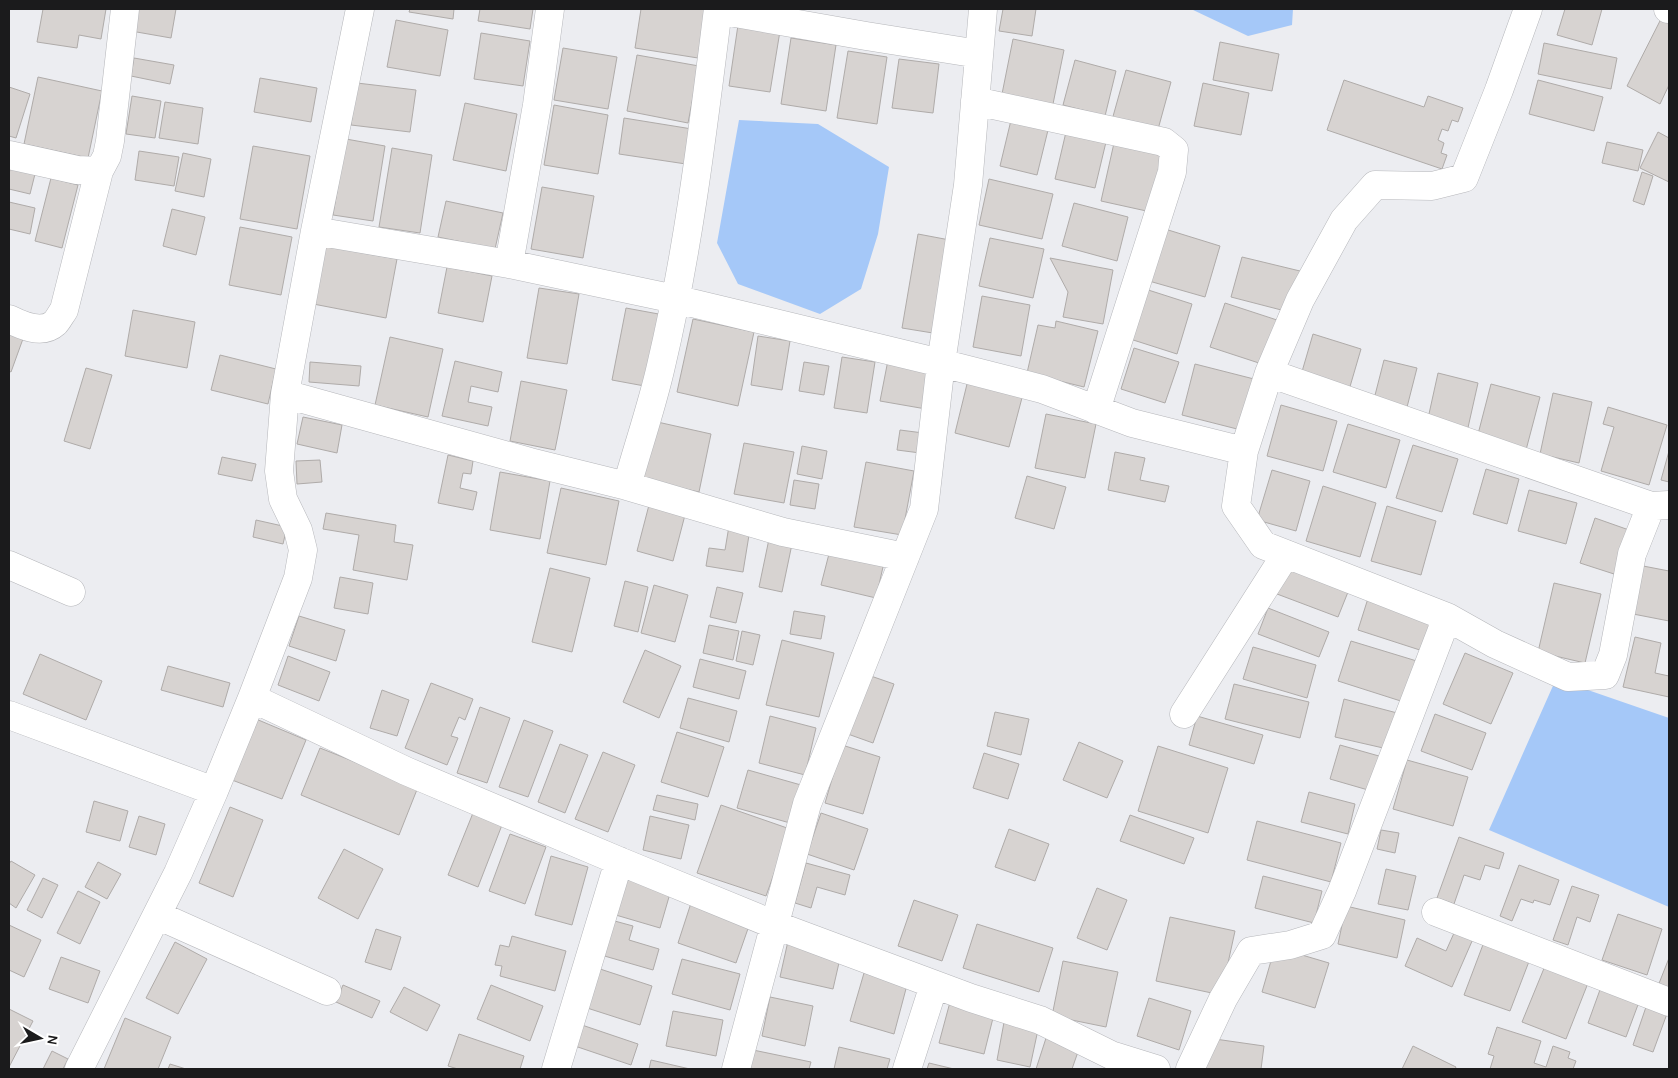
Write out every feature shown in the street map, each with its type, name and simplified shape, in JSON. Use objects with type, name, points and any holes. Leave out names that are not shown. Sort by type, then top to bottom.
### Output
[{"type":"street","points":[[9,319],[25,327],[40,328],[54,324],[64,310],[99,171],[107,156],[125,9]]},
{"type":"street","points":[[79,1069],[178,873],[252,698],[298,578],[303,550],[298,530],[283,498],[279,471],[285,394],[315,231],[360,9]]},
{"type":"street","points":[[509,264],[537,105],[550,9]]},
{"type":"street","points":[[627,486],[661,367],[676,299],[698,165],[718,9],[979,54]]},
{"type":"street","points":[[736,1069],[807,804],[924,509],[940,363],[968,185],[983,9]]},
{"type":"street","points":[[1269,373],[1660,506],[1632,554],[1613,655],[1604,675],[1568,677],[1495,644],[1447,617],[1263,545],[1236,506],[1244,452],[1269,373],[1300,300],[1344,220],[1375,185],[1432,186],[1464,178],[1499,90],[1528,9]]},
{"type":"street","points":[[975,101],[1164,142],[1174,150],[1172,172],[1096,410]]},
{"type":"street","points":[[9,155],[77,170],[99,171]]},
{"type":"street","points":[[315,231],[509,264],[676,299],[1042,389],[1132,424],[1244,452]]},
{"type":"street","points":[[285,394],[512,457],[627,486],[782,532],[905,557]]},
{"type":"street","points":[[1184,714],[1286,554]]},
{"type":"street","points":[[9,565],[71,592]]},
{"type":"street","points":[[1190,1069],[1223,999],[1252,951],[1290,945],[1322,936],[1342,891],[1447,617]]},
{"type":"street","points":[[252,698],[406,771],[619,861],[775,925],[934,985],[1040,1020],[1111,1055],[1156,1069]]},
{"type":"street","points":[[9,715],[214,791]]},
{"type":"street","points":[[556,1069],[619,861]]},
{"type":"street","points":[[1436,912],[1669,1002]]},
{"type":"street","points":[[157,915],[327,991]]},
{"type":"street","points":[[907,1069],[934,985]]},
{"type":"water","points":[[1191,9],[1293,9],[1292,25],[1248,36]]},
{"type":"water","points":[[739,120],[818,124],[889,167],[878,234],[861,289],[820,314],[738,284],[717,243]]},
{"type":"water","points":[[1556,679],[1669,718],[1669,907],[1489,830]]},
{"type":"building","points":[[43,9],[106,9],[101,39],[79,35],[77,48],[37,42]]},
{"type":"building","points":[[134,9],[176,9],[171,38],[131,31]]},
{"type":"building","points":[[410,9],[454,9],[453,19],[409,12]]},
{"type":"building","points":[[480,9],[533,9],[530,29],[478,21]]},
{"type":"building","points":[[641,9],[705,9],[698,58],[635,48]]},
{"type":"building","points":[[1003,9],[1036,9],[1032,36],[999,31]]},
{"type":"building","points":[[1565,9],[1602,9],[1592,45],[1557,35]]},
{"type":"building","points":[[1665,11],[1669,14],[1669,85],[1660,104],[1627,86]]},
{"type":"building","points":[[396,20],[448,30],[440,76],[387,67]]},
{"type":"building","points":[[738,25],[780,31],[770,92],[729,86]]},
{"type":"building","points":[[481,33],[530,41],[523,86],[474,79]]},
{"type":"building","points":[[791,38],[836,45],[826,111],[781,104]]},
{"type":"building","points":[[1013,39],[1064,50],[1053,104],[1002,94]]},
{"type":"building","points":[[1220,42],[1279,54],[1272,91],[1213,80]]},
{"type":"building","points":[[1544,43],[1617,58],[1611,89],[1538,74]]},
{"type":"building","points":[[563,48],[617,57],[608,109],[554,100]]},
{"type":"building","points":[[848,51],[887,57],[877,124],[837,118]]},
{"type":"building","points":[[637,55],[699,66],[688,123],[627,111]]},
{"type":"building","points":[[134,58],[174,65],[170,84],[131,76]]},
{"type":"building","points":[[899,59],[939,64],[933,113],[892,108]]},
{"type":"building","points":[[1075,60],[1116,71],[1105,116],[1063,105]]},
{"type":"building","points":[[1126,70],[1171,82],[1157,133],[1112,120]]},
{"type":"building","points":[[38,77],[102,91],[88,158],[24,144]]},
{"type":"building","points":[[260,78],[317,88],[311,122],[254,112]]},
{"type":"building","points":[[1344,80],[1424,107],[1428,96],[1463,108],[1458,122],[1452,120],[1448,131],[1442,129],[1438,140],[1444,143],[1441,153],[1447,155],[1442,169],[1327,130]]},
{"type":"building","points":[[1538,80],[1603,97],[1594,131],[1529,114]]},
{"type":"building","points":[[357,83],[416,90],[410,132],[351,125]]},
{"type":"building","points":[[1203,83],[1249,93],[1241,135],[1194,126]]},
{"type":"building","points":[[9,87],[30,94],[16,138],[9,136]]},
{"type":"building","points":[[132,96],[161,101],[155,138],[126,134]]},
{"type":"building","points":[[165,102],[203,108],[198,144],[159,138]]},
{"type":"building","points":[[465,103],[517,114],[506,171],[453,160]]},
{"type":"building","points":[[554,105],[608,115],[598,174],[544,165]]},
{"type":"building","points":[[1012,116],[1049,126],[1037,175],[1000,166]]},
{"type":"building","points":[[624,118],[692,129],[686,164],[619,154]]},
{"type":"building","points":[[1066,132],[1106,142],[1095,188],[1055,179]]},
{"type":"building","points":[[1658,132],[1669,138],[1669,182],[1640,168]]},
{"type":"building","points":[[346,139],[385,146],[373,221],[333,215]]},
{"type":"building","points":[[1607,142],[1643,150],[1638,171],[1602,163]]},
{"type":"building","points":[[1114,143],[1163,153],[1151,212],[1101,201]]},
{"type":"building","points":[[253,146],[310,156],[297,229],[240,219]]},
{"type":"building","points":[[392,148],[432,155],[420,233],[379,227]]},
{"type":"building","points":[[139,151],[179,157],[174,186],[135,180]]},
{"type":"building","points":[[183,153],[211,159],[204,197],[175,191]]},
{"type":"building","points":[[11,165],[36,170],[30,194],[9,189]]},
{"type":"building","points":[[1642,172],[1653,176],[1644,205],[1633,201]]},
{"type":"building","points":[[51,178],[78,185],[62,248],[35,241]]},
{"type":"building","points":[[989,179],[1053,194],[1042,239],[979,225]]},
{"type":"building","points":[[542,187],[594,196],[583,258],[531,249]]},
{"type":"building","points":[[446,201],[503,213],[495,249],[438,237]]},
{"type":"building","points":[[9,202],[35,208],[30,234],[9,229]]},
{"type":"building","points":[[1074,203],[1128,217],[1117,261],[1062,246]]},
{"type":"building","points":[[172,209],[205,217],[196,255],[163,246]]},
{"type":"building","points":[[240,227],[292,237],[281,295],[229,285]]},
{"type":"building","points":[[1165,229],[1220,246],[1205,297],[1149,281]]},
{"type":"building","points":[[918,234],[955,241],[939,334],[902,328]]},
{"type":"building","points":[[990,238],[1044,249],[1033,298],[979,286]]},
{"type":"building","points":[[319,245],[397,259],[386,318],[308,303]]},
{"type":"building","points":[[1242,257],[1300,271],[1289,312],[1231,297]]},
{"type":"building","points":[[1050,258],[1113,270],[1103,324],[1063,317],[1068,292]]},
{"type":"building","points":[[447,267],[492,276],[483,322],[438,313]]},
{"type":"building","points":[[539,288],[579,294],[567,364],[527,358]]},
{"type":"building","points":[[1142,288],[1192,304],[1177,354],[1127,338]]},
{"type":"building","points":[[982,296],[1030,305],[1021,356],[973,347]]},
{"type":"building","points":[[1225,303],[1280,321],[1265,365],[1210,347]]},
{"type":"building","points":[[626,308],[664,315],[650,387],[612,380]]},
{"type":"building","points":[[133,310],[195,322],[187,368],[125,356]]},
{"type":"building","points":[[693,319],[754,332],[738,406],[677,392]]},
{"type":"building","points":[[1056,321],[1098,331],[1084,387],[1027,373],[1038,325],[1055,328]]},
{"type":"building","points":[[9,330],[24,336],[11,372],[9,371]]},
{"type":"building","points":[[1313,334],[1361,349],[1349,390],[1301,375]]},
{"type":"building","points":[[758,336],[790,341],[782,390],[751,385]]},
{"type":"building","points":[[390,337],[443,349],[428,417],[375,405]]},
{"type":"building","points":[[1134,348],[1179,362],[1165,403],[1121,389]]},
{"type":"building","points":[[220,355],[276,369],[268,404],[211,390]]},
{"type":"building","points":[[889,355],[934,363],[926,409],[880,401]]},
{"type":"building","points":[[842,357],[875,362],[867,413],[834,408]]},
{"type":"building","points":[[1384,360],[1417,368],[1405,415],[1372,407]]},
{"type":"building","points":[[455,361],[502,372],[498,392],[471,386],[468,402],[492,407],[488,426],[442,416]]},
{"type":"building","points":[[310,362],[361,366],[359,386],[309,382]]},
{"type":"building","points":[[804,362],[829,366],[824,395],[799,391]]},
{"type":"building","points":[[1195,364],[1254,379],[1241,430],[1182,415]]},
{"type":"building","points":[[86,368],[112,375],[90,449],[64,441]]},
{"type":"building","points":[[1438,373],[1478,383],[1467,432],[1427,423]]},
{"type":"building","points":[[968,380],[1023,394],[1009,447],[955,433]]},
{"type":"building","points":[[521,381],[567,390],[555,450],[510,441]]},
{"type":"building","points":[[1491,384],[1540,397],[1526,450],[1477,438]]},
{"type":"building","points":[[1553,393],[1592,402],[1579,463],[1540,454]]},
{"type":"building","points":[[1281,405],[1337,421],[1323,471],[1267,456]]},
{"type":"building","points":[[1608,407],[1667,425],[1649,485],[1601,471],[1614,427],[1603,424]]},
{"type":"building","points":[[1046,414],[1096,424],[1085,478],[1035,468]]},
{"type":"building","points":[[303,417],[342,425],[337,453],[297,444]]},
{"type":"building","points":[[653,421],[711,434],[699,492],[640,479]]},
{"type":"building","points":[[1348,424],[1400,440],[1386,488],[1333,472]]},
{"type":"building","points":[[900,430],[931,434],[928,454],[897,450]]},
{"type":"building","points":[[744,443],[794,452],[784,503],[734,494]]},
{"type":"building","points":[[1413,445],[1458,459],[1442,512],[1396,498]]},
{"type":"building","points":[[802,446],[827,451],[822,479],[797,474]]},
{"type":"building","points":[[1669,451],[1669,482],[1661,480]]},
{"type":"building","points":[[1115,452],[1145,458],[1140,480],[1169,486],[1165,502],[1108,490]]},
{"type":"building","points":[[448,455],[473,461],[471,474],[463,473],[460,488],[477,492],[473,510],[438,503]]},
{"type":"building","points":[[222,457],[256,464],[252,481],[218,474]]},
{"type":"building","points":[[320,460],[322,482],[297,484],[296,461]]},
{"type":"building","points":[[866,462],[914,471],[902,535],[854,527]]},
{"type":"building","points":[[1486,469],[1519,479],[1507,524],[1473,514]]},
{"type":"building","points":[[1272,470],[1310,481],[1296,531],[1257,520]]},
{"type":"building","points":[[500,472],[550,481],[540,539],[490,530]]},
{"type":"building","points":[[1027,476],[1066,487],[1054,529],[1015,518]]},
{"type":"building","points":[[794,480],[819,484],[815,509],[790,505]]},
{"type":"building","points":[[1323,486],[1376,503],[1360,557],[1306,541]]},
{"type":"building","points":[[561,488],[619,501],[606,565],[547,553]]},
{"type":"building","points":[[1529,490],[1577,503],[1566,544],[1518,531]]},
{"type":"building","points":[[649,505],[685,515],[673,561],[637,551]]},
{"type":"building","points":[[1387,506],[1436,521],[1421,575],[1371,561]]},
{"type":"building","points":[[326,513],[396,525],[394,542],[413,545],[407,580],[353,570],[359,535],[323,529]]},
{"type":"building","points":[[1595,518],[1629,530],[1614,574],[1580,563]]},
{"type":"building","points":[[256,520],[287,527],[283,544],[253,537]]},
{"type":"building","points":[[729,526],[750,529],[743,572],[706,566],[709,548],[725,550]]},
{"type":"building","points":[[769,539],[792,544],[782,592],[759,587]]},
{"type":"building","points":[[831,546],[885,558],[876,598],[821,585]]},
{"type":"building","points":[[1288,564],[1350,587],[1338,617],[1277,594]]},
{"type":"building","points":[[1638,565],[1669,571],[1669,621],[1628,613]]},
{"type":"building","points":[[550,568],[590,578],[572,652],[532,642]]},
{"type":"building","points":[[340,577],[373,583],[368,614],[334,608]]},
{"type":"building","points":[[625,581],[648,587],[638,632],[614,626]]},
{"type":"building","points":[[1554,583],[1601,594],[1585,663],[1538,652]]},
{"type":"building","points":[[654,585],[688,595],[675,642],[641,633]]},
{"type":"building","points":[[717,587],[743,593],[736,623],[710,617]]},
{"type":"building","points":[[1370,592],[1438,614],[1426,652],[1358,630]]},
{"type":"building","points":[[1268,608],[1329,632],[1319,657],[1258,634]]},
{"type":"building","points":[[794,611],[825,616],[821,639],[790,634]]},
{"type":"building","points":[[299,616],[345,630],[336,661],[289,646]]},
{"type":"building","points":[[709,625],[739,631],[733,660],[703,653]]},
{"type":"building","points":[[742,631],[760,635],[753,665],[736,661]]},
{"type":"building","points":[[1635,637],[1661,643],[1655,673],[1669,676],[1669,697],[1623,687]]},
{"type":"building","points":[[782,640],[834,653],[819,717],[766,705]]},
{"type":"building","points":[[1351,641],[1420,662],[1407,703],[1338,681]]},
{"type":"building","points":[[1253,647],[1316,665],[1307,698],[1243,679]]},
{"type":"building","points":[[645,650],[681,666],[659,718],[623,702]]},
{"type":"building","points":[[1465,653],[1513,673],[1491,724],[1443,704]]},
{"type":"building","points":[[40,654],[102,681],[86,720],[23,694]]},
{"type":"building","points":[[288,656],[330,672],[319,701],[278,685]]},
{"type":"building","points":[[700,659],[746,671],[739,699],[693,687]]},
{"type":"building","points":[[168,666],[230,683],[223,707],[161,690]]},
{"type":"building","points":[[865,674],[894,684],[873,743],[845,733]]},
{"type":"building","points":[[431,683],[473,699],[465,720],[459,717],[451,736],[458,738],[447,765],[405,748]]},
{"type":"building","points":[[1234,684],[1309,702],[1300,738],[1225,719]]},
{"type":"building","points":[[382,690],[409,700],[397,736],[370,728]]},
{"type":"building","points":[[688,698],[737,711],[729,742],[680,728]]},
{"type":"building","points":[[1344,699],[1401,714],[1392,750],[1335,737]]},
{"type":"building","points":[[480,707],[510,718],[487,783],[457,773]]},
{"type":"building","points":[[995,712],[1029,719],[1021,755],[987,746]]},
{"type":"building","points":[[1435,714],[1486,733],[1472,770],[1421,751]]},
{"type":"building","points":[[770,716],[816,728],[805,775],[759,763]]},
{"type":"building","points":[[1197,716],[1263,735],[1254,764],[1189,745]]},
{"type":"building","points":[[256,719],[306,740],[282,799],[232,780]]},
{"type":"building","points":[[524,720],[553,731],[528,797],[499,787]]},
{"type":"building","points":[[677,732],[724,747],[708,797],[661,782]]},
{"type":"building","points":[[1079,742],[1123,761],[1107,798],[1063,780]]},
{"type":"building","points":[[560,744],[588,755],[565,813],[538,802]]},
{"type":"building","points":[[842,745],[880,757],[863,814],[825,803]]},
{"type":"building","points":[[1340,745],[1386,758],[1375,792],[1330,779]]},
{"type":"building","points":[[1158,746],[1228,768],[1208,833],[1138,811]]},
{"type":"building","points":[[320,748],[418,787],[399,835],[301,795]]},
{"type":"building","points":[[603,752],[635,765],[608,832],[575,819]]},
{"type":"building","points":[[984,753],[1019,764],[1008,799],[973,788]]},
{"type":"building","points":[[1407,760],[1468,777],[1453,826],[1393,809]]},
{"type":"building","points":[[748,770],[801,785],[790,823],[737,808]]},
{"type":"building","points":[[1309,792],[1355,804],[1348,834],[1301,822]]},
{"type":"building","points":[[657,795],[698,804],[695,820],[653,810]]},
{"type":"building","points":[[94,801],[128,811],[120,841],[86,832]]},
{"type":"building","points":[[721,805],[790,829],[766,896],[697,873]]},
{"type":"building","points":[[230,807],[263,820],[233,897],[199,883]]},
{"type":"building","points":[[473,813],[502,825],[478,887],[448,875]]},
{"type":"building","points":[[821,813],[868,829],[854,870],[807,854]]},
{"type":"building","points":[[1130,815],[1194,838],[1184,864],[1120,841]]},
{"type":"building","points":[[139,816],[165,824],[156,855],[129,847]]},
{"type":"building","points":[[650,816],[689,825],[681,859],[643,850]]},
{"type":"building","points":[[1257,821],[1341,843],[1331,882],[1247,860]]},
{"type":"building","points":[[1009,829],[1049,844],[1035,881],[995,867]]},
{"type":"building","points":[[1381,830],[1399,833],[1395,853],[1377,849]]},
{"type":"building","points":[[510,834],[546,847],[525,904],[489,891]]},
{"type":"building","points":[[1459,837],[1504,853],[1499,869],[1485,865],[1480,880],[1464,875],[1454,904],[1437,898]]},
{"type":"building","points":[[344,849],[383,869],[358,919],[318,898]]},
{"type":"building","points":[[551,856],[588,867],[572,925],[535,915]]},
{"type":"building","points":[[11,861],[35,875],[16,908],[9,903],[9,864]]},
{"type":"building","points":[[98,862],[121,874],[107,899],[85,887]]},
{"type":"building","points":[[806,863],[850,875],[845,895],[817,887],[811,908],[795,903]]},
{"type":"building","points":[[1519,865],[1559,880],[1550,905],[1534,900],[1533,903],[1521,899],[1512,921],[1500,916]]},
{"type":"building","points":[[1386,869],[1416,876],[1408,910],[1378,904]]},
{"type":"building","points":[[621,875],[671,890],[660,928],[609,913]]},
{"type":"building","points":[[1263,876],[1322,891],[1314,923],[1255,908]]},
{"type":"building","points":[[43,878],[58,885],[42,918],[27,910]]},
{"type":"building","points":[[1572,886],[1599,895],[1590,922],[1577,917],[1568,945],[1553,940]]},
{"type":"building","points":[[1097,888],[1127,900],[1107,950],[1077,938]]},
{"type":"building","points":[[78,891],[100,902],[80,944],[57,933]]},
{"type":"building","points":[[692,900],[751,920],[736,963],[678,943]]},
{"type":"building","points":[[914,900],[958,915],[942,961],[898,946]]},
{"type":"building","points":[[1346,906],[1405,920],[1397,958],[1338,944]]},
{"type":"building","points":[[1618,914],[1662,929],[1647,975],[1602,960]]},
{"type":"building","points":[[1170,917],[1235,931],[1221,995],[1156,981]]},
{"type":"building","points":[[611,920],[633,926],[629,940],[659,949],[653,970],[601,955]]},
{"type":"building","points":[[977,924],[1053,948],[1039,992],[963,968]]},
{"type":"building","points":[[1458,924],[1476,932],[1452,987],[1405,966],[1417,938],[1446,951]]},
{"type":"building","points":[[9,925],[41,940],[24,977],[9,970]]},
{"type":"building","points":[[376,929],[401,937],[391,970],[365,962]]},
{"type":"building","points":[[1487,934],[1533,951],[1510,1011],[1464,995]]},
{"type":"building","points":[[512,936],[566,951],[555,991],[500,976],[502,966],[495,965],[500,945],[509,947]]},
{"type":"building","points":[[788,941],[841,954],[833,989],[780,977]]},
{"type":"building","points":[[175,942],[207,959],[178,1014],[146,998]]},
{"type":"building","points":[[1275,947],[1329,963],[1315,1008],[1262,992]]},
{"type":"building","points":[[61,957],[100,971],[88,1003],[49,989]]},
{"type":"building","points":[[1669,958],[1669,990],[1658,986]]},
{"type":"building","points":[[682,959],[740,974],[730,1010],[672,994]]},
{"type":"building","points":[[1063,961],[1118,972],[1106,1027],[1052,1016]]},
{"type":"building","points":[[1547,961],[1590,978],[1566,1039],[1522,1022]]},
{"type":"building","points":[[597,968],[652,986],[640,1025],[584,1007]]},
{"type":"building","points":[[864,973],[907,985],[894,1034],[850,1021]]},
{"type":"building","points":[[343,985],[380,1001],[372,1018],[336,1002]]},
{"type":"building","points":[[491,985],[543,1006],[530,1041],[477,1019]]},
{"type":"building","points":[[404,987],[440,1005],[427,1031],[390,1012]]},
{"type":"building","points":[[1601,987],[1639,1002],[1626,1037],[1588,1023]]},
{"type":"building","points":[[770,997],[813,1006],[805,1046],[762,1036]]},
{"type":"building","points":[[1149,998],[1191,1011],[1179,1050],[1137,1036]]},
{"type":"building","points":[[950,1002],[994,1014],[984,1054],[939,1043]]},
{"type":"building","points":[[1647,1004],[1668,1011],[1653,1052],[1633,1045]]},
{"type":"building","points":[[9,1009],[33,1021],[9,1067]]},
{"type":"building","points":[[673,1011],[723,1020],[716,1056],[666,1046]]},
{"type":"building","points":[[1005,1017],[1039,1025],[1030,1067],[997,1060]]},
{"type":"building","points":[[125,1018],[171,1037],[158,1069],[104,1069]]},
{"type":"building","points":[[573,1022],[638,1044],[631,1065],[566,1043]]},
{"type":"building","points":[[1497,1027],[1541,1041],[1534,1063],[1546,1067],[1553,1046],[1570,1052],[1568,1058],[1576,1061],[1573,1069],[1490,1069],[1494,1056],[1488,1054]]},
{"type":"building","points":[[459,1034],[524,1056],[520,1069],[458,1069],[448,1066]]},
{"type":"building","points":[[1047,1035],[1080,1046],[1072,1069],[1036,1069]]},
{"type":"building","points":[[1208,1038],[1264,1046],[1261,1069],[1204,1069]]},
{"type":"building","points":[[1413,1046],[1456,1067],[1455,1069],[1402,1069]]},
{"type":"building","points":[[839,1047],[890,1059],[887,1069],[834,1069]]},
{"type":"building","points":[[753,1050],[811,1062],[809,1069],[749,1069]]},
{"type":"building","points":[[52,1051],[68,1059],[63,1069],[43,1069]]},
{"type":"building","points":[[651,1060],[690,1069],[649,1069]]},
{"type":"building","points":[[929,1063],[954,1069],[927,1069]]},
{"type":"building","points":[[170,1064],[186,1069],[168,1069]]}]
